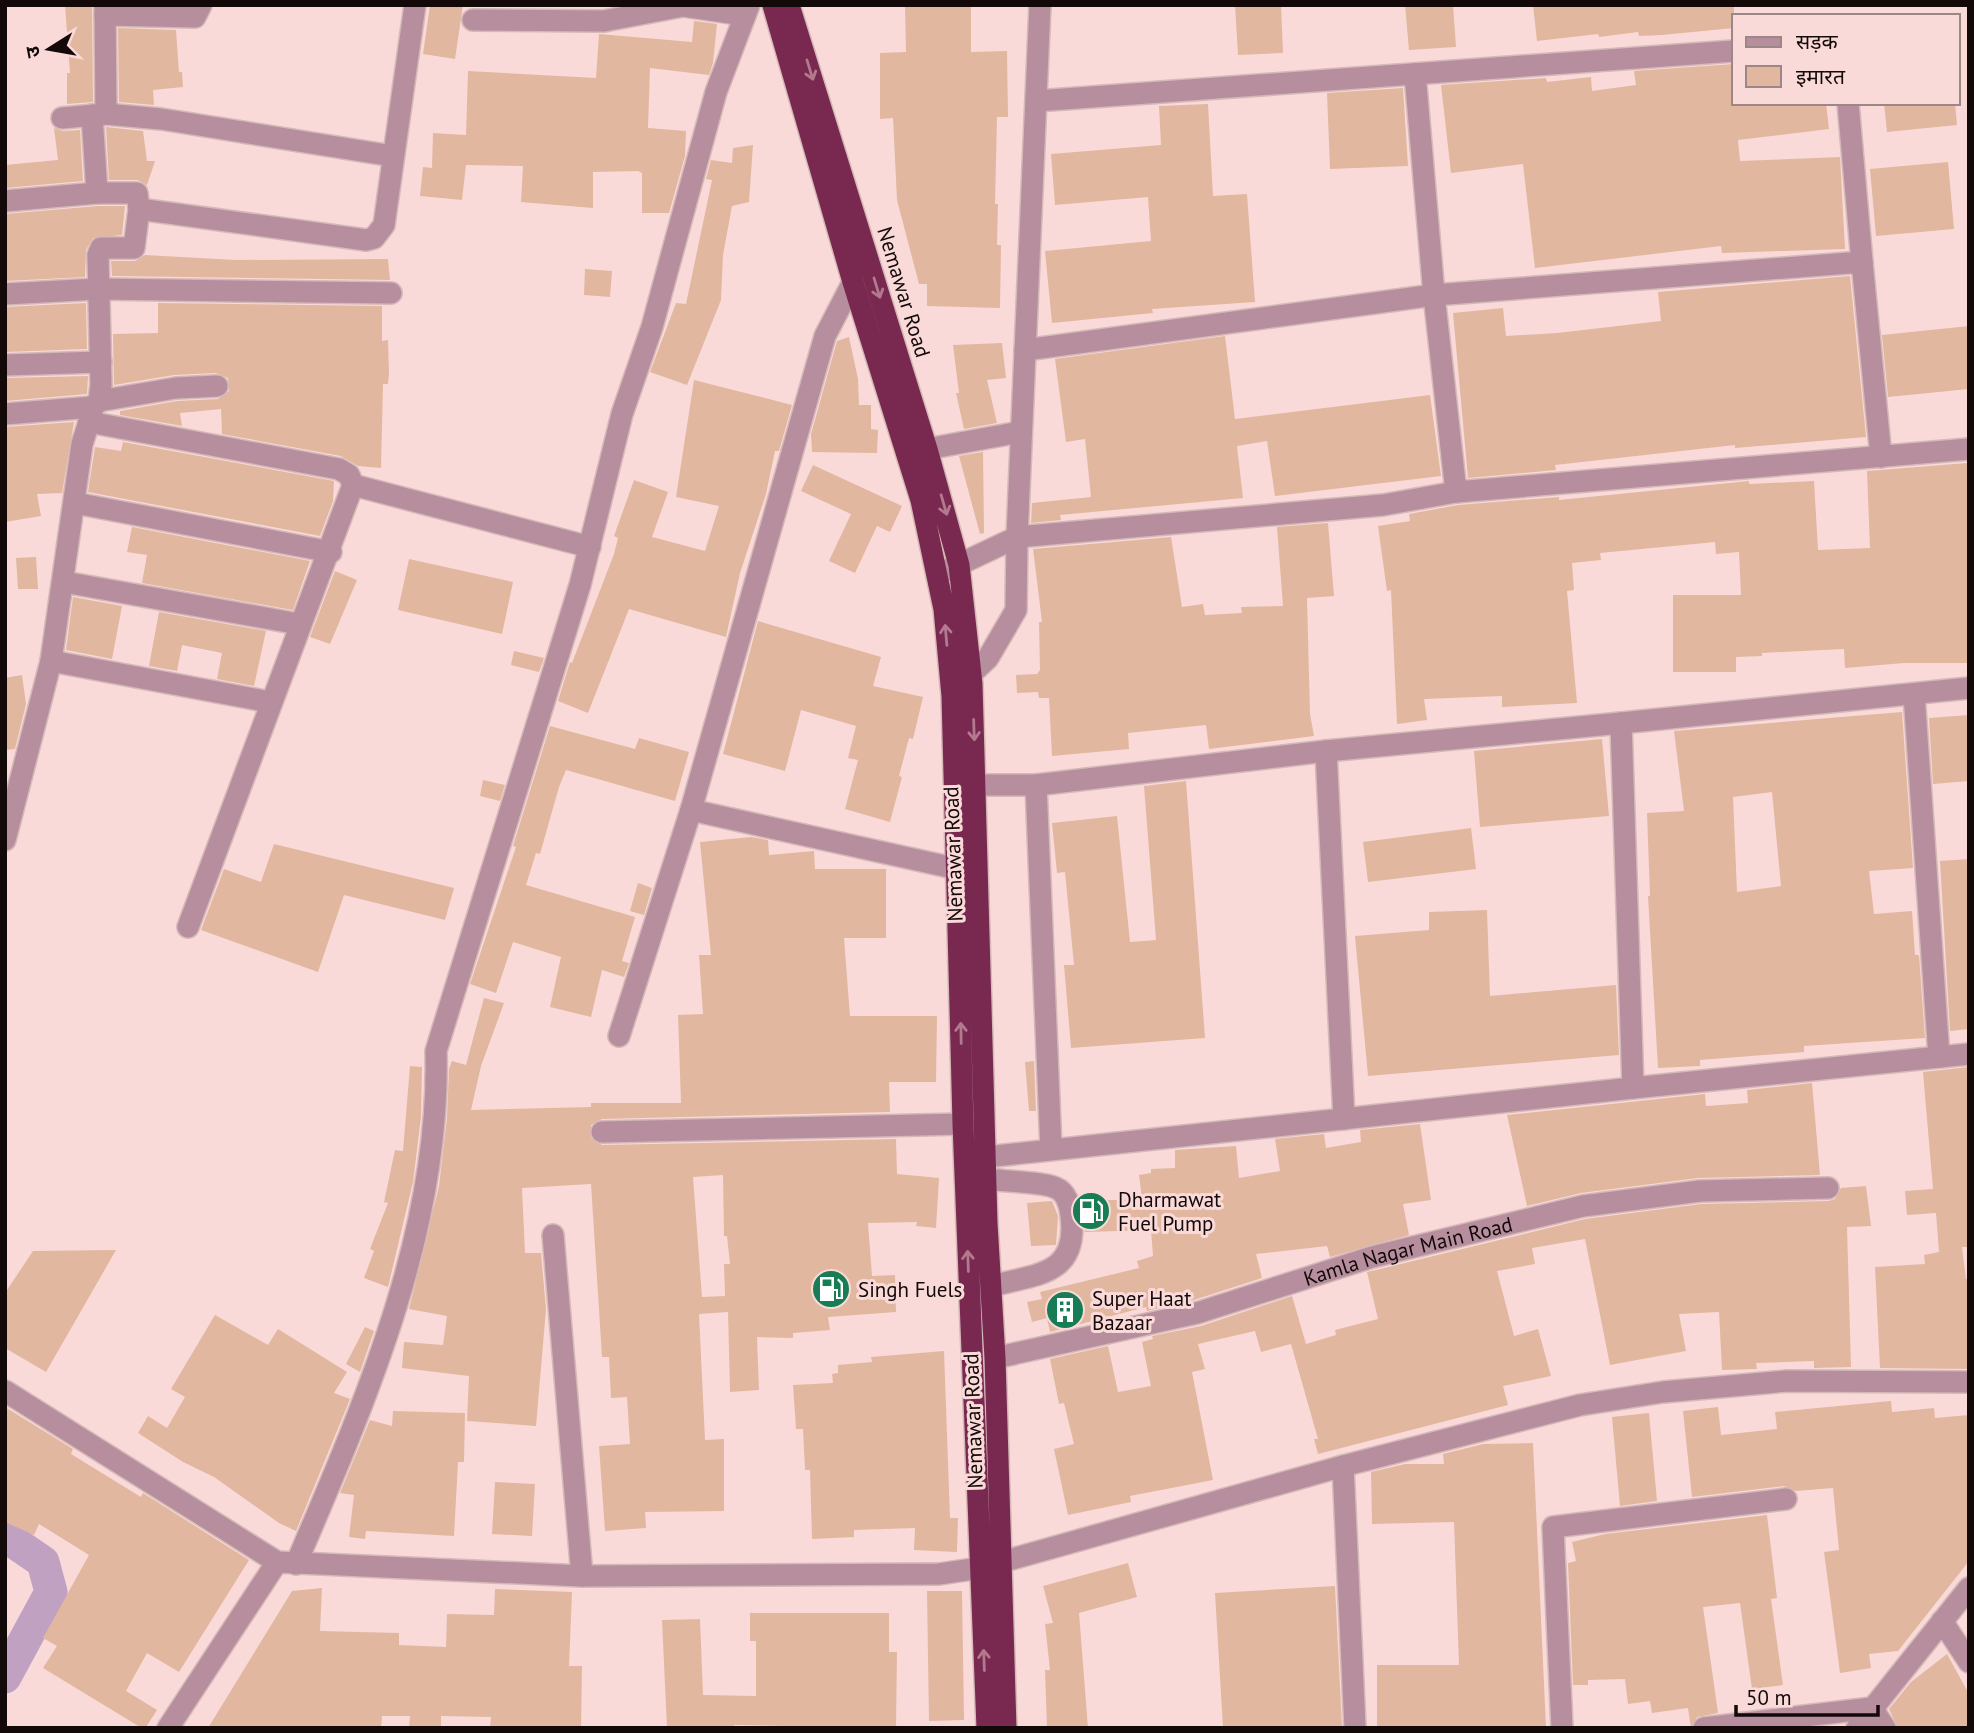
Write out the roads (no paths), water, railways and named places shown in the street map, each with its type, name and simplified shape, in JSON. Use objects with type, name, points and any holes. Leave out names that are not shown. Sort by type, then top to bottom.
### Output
[{"type":"highway","name":"Nemawar Road","points":[[773,5],[853,282],[921,500],[960,675]]},
{"type":"highway","name":"Nemawar Road","points":[[789,5],[928,449],[959,565],[975,1157],[981,1568],[987,1728]]},
{"type":"highway","name":"Nemawar Road","points":[[965,786],[958,869],[963,1124],[986,1179],[995,1358],[1006,1728]]},
{"type":"street","points":[[97,193],[105,10],[195,17],[201,5]]},
{"type":"street","points":[[139,209],[366,240],[374,238],[384,225],[415,5]]},
{"type":"street","points":[[960,675],[988,658],[1016,610],[1020,432],[1026,350],[1040,5]]},
{"type":"street","points":[[168,1728],[286,1563],[341,1457],[409,1269],[438,1105],[436,1051],[590,547],[622,414],[652,327],[716,92],[746,10],[683,6],[620,16],[604,22],[473,20]]},
{"type":"street","points":[[1036,101],[1732,51]]},
{"type":"street","points":[[1415,75],[1434,295],[1457,492]]},
{"type":"street","points":[[1848,105],[1881,457]]},
{"type":"street","points":[[62,118],[99,115],[161,119],[393,156]]},
{"type":"street","points":[[5,201],[97,193],[137,193],[139,209],[134,248],[101,248],[98,255],[100,362],[94,410],[82,444],[51,661],[5,841]]},
{"type":"street","points":[[1026,350],[1434,295],[1862,262]]},
{"type":"street","points":[[620,1036],[691,810],[825,336],[853,282]]},
{"type":"street","points":[[5,294],[98,289],[391,293]]},
{"type":"street","points":[[5,366],[100,362]]},
{"type":"street","points":[[5,414],[94,410],[176,388],[217,386]]},
{"type":"street","points":[[94,410],[331,466],[349,475],[353,485],[331,552],[299,624],[188,927]]},
{"type":"street","points":[[928,449],[1020,432]]},
{"type":"street","points":[[937,575],[1017,537],[1383,505],[1457,492],[1969,449]]},
{"type":"street","points":[[353,485],[590,547]]},
{"type":"street","points":[[75,503],[331,552]]},
{"type":"street","points":[[64,582],[299,624]]},
{"type":"street","points":[[51,661],[270,702]]},
{"type":"street","points":[[965,786],[1036,785],[1326,751],[1969,688]]},
{"type":"street","points":[[1913,694],[1939,1057]]},
{"type":"street","points":[[1620,723],[1633,1088]]},
{"type":"street","points":[[1326,751],[1344,1119]]},
{"type":"street","points":[[5,758],[27,757]]},
{"type":"street","points":[[1036,785],[1051,1149]]},
{"type":"street","points":[[691,810],[958,869]]},
{"type":"street","points":[[975,1157],[1969,1054]]},
{"type":"street","points":[[602,1132],[963,1124]]},
{"type":"street","points":[[986,1179],[1057,1188],[1067,1198],[1072,1217],[1069,1249],[1063,1262],[1050,1270],[991,1286]]},
{"type":"street","name":"Kamla Nagar Main Road","points":[[995,1358],[1197,1313],[1372,1258],[1583,1206],[1700,1191],[1829,1188]]},
{"type":"street","points":[[553,1235],[583,1576]]},
{"type":"street","points":[[5,1391],[286,1563],[583,1576],[939,1574],[981,1568],[1343,1466],[1580,1405],[1663,1392],[1787,1381],[1969,1382]]},
{"type":"street","points":[[1343,1466],[1356,1728]]},
{"type":"street","points":[[1562,1728],[1553,1527],[1786,1499]]},
{"type":"street","points":[[1857,1728],[1969,1588]]},
{"type":"street","points":[[1942,1621],[1969,1662]]},
{"type":"street","points":[[1704,1728],[1872,1709]]},
{"type":"street","points":[[1872,1709],[1885,1728]]},
{"type":"waterway","points":[[5,1536],[43,1562],[51,1592],[5,1677]]},
{"type":"place","name":"Dharmawat Fuel Pump","points":[[1091,1211]]},
{"type":"place","name":"Singh Fuels","points":[[831,1289]]},
{"type":"place","name":"Super Haat Bazaar","points":[[1065,1310]]}]
